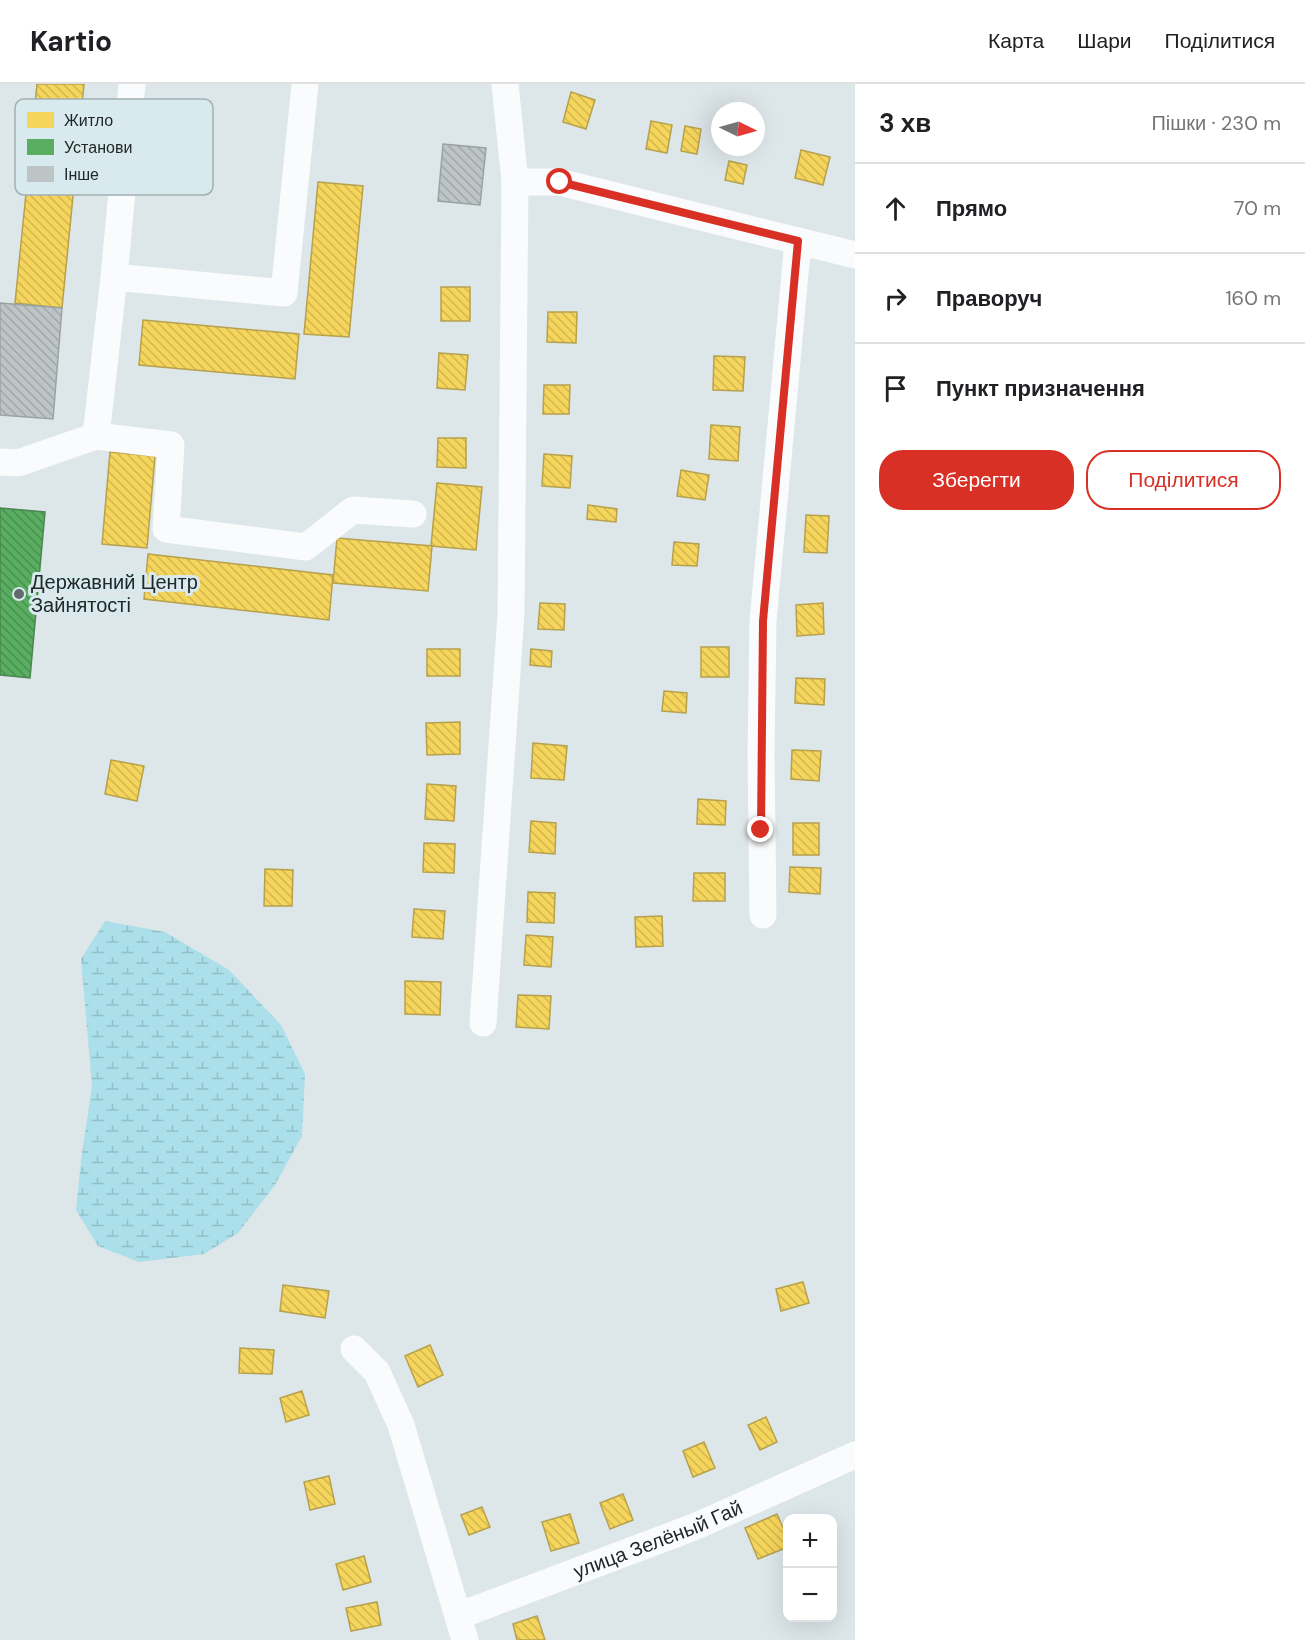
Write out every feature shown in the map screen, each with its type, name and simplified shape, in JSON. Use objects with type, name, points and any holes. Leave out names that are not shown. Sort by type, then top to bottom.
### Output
[{"type":"street","points":[[131,99],[132,84]]},
{"type":"street","points":[[114,277],[284,293],[305,84]]},
{"type":"street","points":[[483,1023],[511,614],[515,182],[504,84]]},
{"type":"street","points":[[515,182],[560,182],[855,255]]},
{"type":"street","points":[[96,436],[122,195]]},
{"type":"street","points":[[763,915],[761,754],[763,621],[798,241]]},
{"type":"street","points":[[0,462],[18,463],[96,436],[171,445],[166,529],[306,548],[353,510],[413,514]]},
{"type":"street","name":"улица Зелёный Гай","points":[[354,1349],[376,1371],[401,1425],[461,1628],[855,1455]]},
{"type":"green space","points":[[105,921],[165,932],[229,970],[281,1025],[305,1074],[302,1136],[275,1185],[238,1233],[204,1254],[139,1262],[98,1246],[76,1210],[92,1086],[81,959]]},
{"type":"building: Житло","points":[[37,84],[84,84],[83,99],[35,99]]},
{"type":"building: Житло","points":[[571,92],[595,100],[586,129],[563,122]]},
{"type":"building: Житло","points":[[651,121],[672,125],[667,153],[646,149]]},
{"type":"building: Житло","points":[[685,126],[701,129],[697,154],[681,151]]},
{"type":"building: Житло","points":[[801,150],[830,157],[823,185],[795,178]]},
{"type":"building: Житло","points":[[729,161],[747,165],[743,184],[725,180]]},
{"type":"building: Житло","points":[[318,182],[363,186],[349,337],[304,334]]},
{"type":"building: Житло","points":[[26,195],[73,195],[62,308],[15,303]]},
{"type":"building: Житло","points":[[441,287],[470,287],[470,321],[441,321]]},
{"type":"building: Житло","points":[[548,312],[577,312],[576,343],[547,342]]},
{"type":"building: Житло","points":[[143,320],[299,334],[295,379],[139,365]]},
{"type":"building: Житло","points":[[439,353],[468,355],[465,390],[437,388]]},
{"type":"building: Житло","points":[[714,356],[745,357],[743,391],[713,390]]},
{"type":"building: Житло","points":[[544,385],[570,385],[569,414],[543,414]]},
{"type":"building: Житло","points":[[711,425],[740,427],[738,461],[709,459]]},
{"type":"building: Житло","points":[[438,438],[466,438],[466,468],[437,467]]},
{"type":"building: Житло","points":[[110,452],[155,456],[147,548],[102,544]]},
{"type":"building: Житло","points":[[544,454],[572,456],[570,488],[542,486]]},
{"type":"building: Житло","points":[[681,470],[709,475],[705,500],[677,496]]},
{"type":"building: Житло","points":[[437,483],[482,487],[476,550],[431,546]]},
{"type":"building: Житло","points":[[588,505],[617,509],[616,522],[587,519]]},
{"type":"building: Житло","points":[[806,515],[829,516],[827,553],[804,552]]},
{"type":"building: Житло","points":[[337,538],[432,546],[428,591],[333,583]]},
{"type":"building: Житло","points":[[674,542],[699,544],[697,566],[672,565]]},
{"type":"building: Житло","points":[[148,554],[333,575],[329,620],[144,599]]},
{"type":"building: Житло","points":[[540,603],[565,604],[564,630],[538,629]]},
{"type":"building: Житло","points":[[823,603],[824,634],[797,636],[796,605]]},
{"type":"building: Житло","points":[[701,647],[729,647],[729,677],[701,677]]},
{"type":"building: Житло","points":[[427,649],[460,649],[460,676],[427,676]]},
{"type":"building: Житло","points":[[531,649],[552,651],[551,667],[530,665]]},
{"type":"building: Житло","points":[[796,678],[825,679],[824,705],[795,703]]},
{"type":"building: Житло","points":[[664,691],[687,693],[686,713],[662,711]]},
{"type":"building: Житло","points":[[460,722],[460,754],[427,755],[426,723]]},
{"type":"building: Житло","points":[[533,743],[567,746],[564,780],[531,778]]},
{"type":"building: Житло","points":[[792,750],[821,751],[819,781],[791,779]]},
{"type":"building: Житло","points":[[111,760],[144,766],[137,801],[105,794]]},
{"type":"building: Житло","points":[[427,784],[456,786],[454,821],[425,819]]},
{"type":"building: Житло","points":[[698,799],[726,801],[725,825],[697,824]]},
{"type":"building: Житло","points":[[531,821],[556,823],[555,854],[529,852]]},
{"type":"building: Житло","points":[[793,823],[819,823],[819,855],[793,855]]},
{"type":"building: Житло","points":[[424,843],[455,844],[454,873],[423,872]]},
{"type":"building: Житло","points":[[790,867],[821,868],[820,894],[789,892]]},
{"type":"building: Житло","points":[[265,869],[293,870],[292,906],[264,906]]},
{"type":"building: Житло","points":[[694,873],[725,873],[725,901],[693,901]]},
{"type":"building: Житло","points":[[528,892],[555,893],[554,923],[527,922]]},
{"type":"building: Житло","points":[[414,909],[445,911],[443,939],[412,937]]},
{"type":"building: Житло","points":[[662,916],[663,946],[636,947],[635,917]]},
{"type":"building: Житло","points":[[526,935],[553,937],[551,967],[524,965]]},
{"type":"building: Житло","points":[[405,981],[441,982],[440,1015],[405,1014]]},
{"type":"building: Житло","points":[[518,995],[551,996],[549,1029],[516,1027]]},
{"type":"building: Житло","points":[[803,1282],[809,1303],[781,1311],[776,1289]]},
{"type":"building: Житло","points":[[283,1285],[329,1291],[325,1318],[280,1311]]},
{"type":"building: Житло","points":[[430,1345],[443,1375],[418,1387],[405,1356]]},
{"type":"building: Житло","points":[[240,1348],[274,1350],[272,1374],[239,1373]]},
{"type":"building: Житло","points":[[302,1391],[309,1415],[286,1422],[280,1398]]},
{"type":"building: Житло","points":[[766,1417],[777,1442],[760,1450],[748,1425]]},
{"type":"building: Житло","points":[[704,1442],[715,1468],[693,1477],[683,1451]]},
{"type":"building: Житло","points":[[329,1476],[335,1504],[310,1510],[304,1482]]},
{"type":"building: Житло","points":[[623,1494],[633,1520],[610,1529],[600,1503]]},
{"type":"building: Житло","points":[[482,1507],[490,1527],[469,1535],[461,1515]]},
{"type":"building: Житло","points":[[570,1514],[579,1543],[551,1551],[542,1522]]},
{"type":"building: Житло","points":[[777,1514],[783,1528],[783,1549],[758,1559],[745,1528]]},
{"type":"building: Житло","points":[[364,1556],[371,1582],[343,1590],[336,1564]]},
{"type":"building: Житло","points":[[377,1602],[381,1625],[351,1631],[346,1608]]},
{"type":"building: Житло","points":[[537,1616],[545,1640],[517,1640],[513,1624]]},
{"type":"building: Установи","name":"Державний Центр Зайнятості","points":[[0,508],[45,512],[30,678],[0,675]]},
{"type":"building: Інше","points":[[443,144],[486,148],[480,205],[438,201]]},
{"type":"building: Інше","points":[[0,303],[62,308],[53,419],[0,415]]},
{"type":"place","name":"Державний Центр Зайнятості","points":[[19,594]]},
{"type":"route","points":[[560,182],[798,241],[763,621],[761,830]]}]
